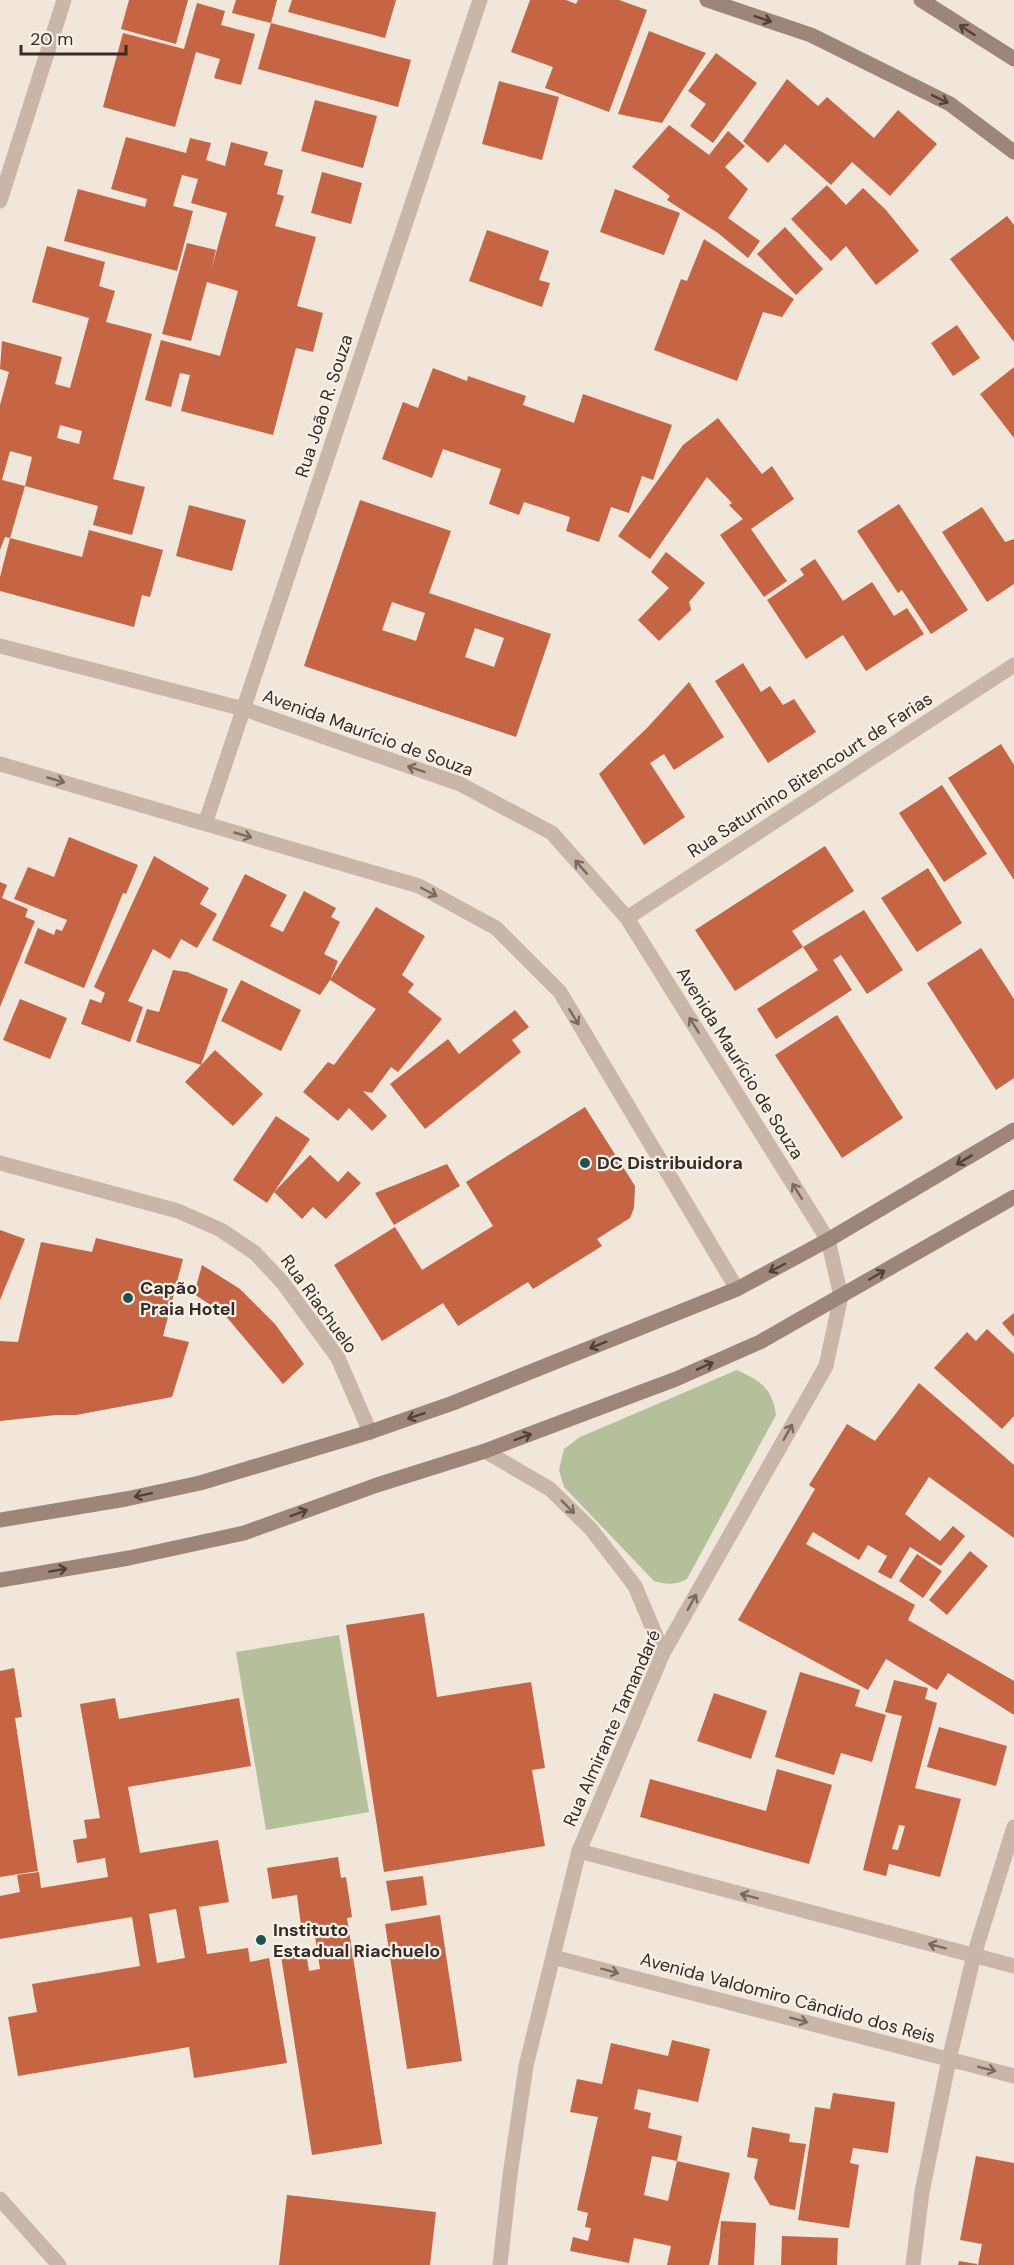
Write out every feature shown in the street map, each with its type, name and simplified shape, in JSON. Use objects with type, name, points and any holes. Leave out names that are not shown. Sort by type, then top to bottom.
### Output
[{"type":"main road","points":[[707,0],[811,35],[929,93],[950,104],[1014,152]]},
{"type":"main road","points":[[921,0],[1014,60]]},
{"type":"main road","points":[[0,1520],[126,1499],[200,1483],[370,1432],[453,1404],[737,1289],[828,1240],[1014,1130]]},
{"type":"main road","points":[[0,1580],[129,1558],[244,1533],[377,1485],[485,1451],[676,1379],[760,1342],[1014,1197]]},
{"type":"street","points":[[0,201],[64,0]]},
{"type":"street","name":"Rua João R. Souza","points":[[206,824],[480,0]]},
{"type":"street","name":"Avenida Maurício de Souza","points":[[0,646],[244,709],[460,784],[552,833],[627,918],[828,1240]]},
{"type":"street","name":"Rua Saturnino Bitencourt de Farias","points":[[627,918],[1014,665]]},
{"type":"street","points":[[0,764],[419,886],[496,928],[560,992],[737,1289]]},
{"type":"street","name":"Rua Riachuelo","points":[[0,1163],[178,1211],[221,1230],[255,1252],[283,1282],[338,1358],[370,1432]]},
{"type":"street","name":"Rua Almirante Tamandaré","points":[[500,2265],[526,2066],[579,1851],[663,1653],[826,1365],[841,1296],[828,1240]]},
{"type":"street","points":[[485,1451],[550,1489],[591,1529],[635,1586],[663,1653]]},
{"type":"street","points":[[913,2265],[922,2192],[949,2060],[974,1955],[1014,1827]]},
{"type":"street","points":[[579,1851],[1014,1966]]},
{"type":"street","name":"Avenida Valdomiro Cândido dos Reis","points":[[553,1957],[1014,2076]]},
{"type":"street","points":[[0,2199],[59,2265]]},
{"type":"green space","points":[[737,1370],[764,1386],[772,1398],[776,1415],[687,1579],[671,1584],[654,1581],[564,1487],[559,1470],[564,1449],[580,1437]]},
{"type":"green space","points":[[339,1635],[369,1812],[266,1830],[236,1652]]},
{"type":"building","points":[[129,0],[188,0],[176,44],[121,29]]},
{"type":"building","points":[[236,0],[277,0],[271,23],[232,13]]},
{"type":"building","points":[[292,0],[396,0],[385,38],[288,12]]},
{"type":"building","points":[[530,0],[566,0],[576,4],[578,0],[619,0],[647,10],[609,112],[545,88],[553,67],[511,52]]},
{"type":"building","points":[[197,3],[225,11],[221,25],[255,34],[241,85],[214,78],[220,59],[196,52],[175,127],[103,107],[123,33],[184,49]]},
{"type":"building","points":[[271,23],[411,60],[398,107],[258,69]]},
{"type":"building","points":[[649,31],[706,53],[662,123],[618,114]]},
{"type":"building","points":[[716,53],[757,83],[713,143],[690,126],[706,104],[688,91]]},
{"type":"building","points":[[787,79],[818,106],[827,97],[874,138],[898,110],[937,144],[890,196],[852,162],[831,185],[785,144],[768,163],[743,141]]},
{"type":"building","points":[[499,81],[559,97],[542,160],[482,144]]},
{"type":"building","points":[[315,100],[377,116],[363,168],[301,151]]},
{"type":"building","points":[[669,125],[709,155],[728,131],[745,146],[725,167],[748,189],[728,218],[760,241],[748,258],[718,233],[667,200],[670,196],[632,167]]},
{"type":"building","points":[[126,137],[186,153],[190,138],[211,143],[206,160],[225,166],[231,142],[268,152],[264,165],[283,170],[277,194],[284,196],[275,226],[316,237],[297,306],[323,313],[313,352],[296,348],[273,435],[181,411],[190,375],[180,373],[171,407],[145,400],[161,340],[220,356],[238,291],[207,282],[191,341],[162,334],[187,243],[216,250],[211,271],[227,213],[191,203],[198,179],[182,175],[173,206],[193,211],[177,271],[64,241],[78,189],[145,207],[147,199],[111,189]]},
{"type":"building","points":[[322,172],[362,183],[351,224],[311,213]]},
{"type":"building","points":[[827,185],[846,205],[863,188],[886,210],[919,251],[876,285],[846,246],[831,261],[791,219]]},
{"type":"building","points":[[615,189],[680,213],[664,255],[600,232]]},
{"type":"building","points":[[1007,216],[1014,225],[1014,342],[950,259]]},
{"type":"building","points":[[785,227],[823,269],[796,295],[757,254]]},
{"type":"building","points":[[487,230],[549,251],[539,280],[550,283],[542,307],[469,281]]},
{"type":"building","points":[[704,239],[794,299],[782,317],[763,312],[737,381],[654,350],[681,279],[687,281]]},
{"type":"building","points":[[47,246],[105,262],[99,286],[115,291],[106,322],[152,334],[113,479],[145,487],[132,535],[93,525],[98,506],[25,486],[10,538],[5,537],[0,550],[0,405],[9,372],[0,369],[2,341],[62,357],[55,384],[70,388],[89,318],[32,302]],"holes":[[[60,425],[82,431],[79,444],[57,438]],[[10,451],[32,457],[25,486],[2,480]]]},
{"type":"building","points":[[957,325],[980,358],[953,376],[931,343]]},
{"type":"building","points":[[1014,367],[1014,438],[980,394]]},
{"type":"building","points":[[433,368],[467,381],[468,376],[526,396],[523,405],[574,423],[583,394],[672,425],[653,480],[642,476],[629,513],[611,507],[599,542],[566,531],[570,517],[524,502],[519,515],[489,504],[501,469],[443,449],[432,478],[382,459],[403,402],[418,408]]},
{"type":"building","points":[[718,418],[762,474],[772,466],[794,499],[751,529],[787,581],[764,597],[720,535],[743,519],[729,505],[732,503],[707,477],[650,559],[618,536],[683,445]]},
{"type":"building","points":[[360,500],[451,531],[429,593],[551,634],[516,737],[304,666]],"holes":[[[392,602],[425,613],[416,641],[382,630]],[[475,628],[504,638],[494,667],[465,657]]]},
{"type":"building","points":[[899,504],[968,610],[931,634],[902,590],[898,593],[857,531]]},
{"type":"building","points":[[189,505],[246,520],[232,571],[176,556]]},
{"type":"building","points":[[982,507],[1005,542],[1014,539],[1014,584],[987,602],[942,532]]},
{"type":"building","points":[[89,530],[163,550],[150,597],[142,595],[134,627],[0,591],[0,577],[10,538],[82,557]]},
{"type":"building","points":[[666,552],[705,583],[689,602],[691,610],[659,641],[638,620],[669,588],[651,572]]},
{"type":"building","points":[[815,559],[843,601],[872,582],[894,616],[907,608],[924,634],[866,671],[843,635],[806,659],[767,600],[804,575],[800,569]]},
{"type":"building","points":[[743,663],[761,692],[770,686],[783,705],[794,699],[816,732],[768,763],[715,681]]},
{"type":"building","points":[[689,682],[724,737],[674,770],[664,754],[650,763],[685,817],[644,845],[599,774],[647,728]]},
{"type":"building","points":[[1001,744],[1014,765],[1014,880],[948,778]]},
{"type":"building","points":[[942,785],[987,854],[944,882],[899,813]]},
{"type":"building","points":[[69,837],[138,865],[126,894],[123,893],[84,988],[24,963],[38,928],[54,935],[56,929],[62,931],[67,920],[14,899],[28,867],[54,877]]},
{"type":"building","points":[[825,846],[854,891],[792,931],[803,947],[735,991],[695,930]]},
{"type":"building","points":[[154,856],[209,888],[200,904],[217,914],[197,948],[181,939],[170,959],[153,949],[128,1001],[143,1007],[130,1042],[81,1024],[90,999],[101,1003],[105,993],[94,987]]},
{"type":"building","points":[[928,868],[962,923],[917,952],[881,898]]},
{"type":"building","points":[[245,874],[287,895],[270,926],[283,932],[304,891],[336,908],[331,917],[340,922],[324,954],[338,961],[330,980],[320,995],[212,940]]},
{"type":"building","points":[[0,882],[7,885],[2,898],[28,909],[25,917],[35,921],[0,1007]]},
{"type":"building","points":[[376,907],[425,936],[402,975],[414,984],[408,992],[442,1019],[398,1072],[391,1067],[372,1093],[363,1091],[387,1116],[372,1131],[349,1108],[338,1121],[303,1092],[328,1062],[334,1065],[376,1009],[330,980]]},
{"type":"building","points":[[864,910],[903,970],[867,994],[841,955],[833,960],[852,990],[776,1039],[757,1009],[818,970],[803,947]]},
{"type":"building","points":[[981,948],[1014,999],[1014,1078],[996,1090],[927,983]]},
{"type":"building","points":[[173,970],[187,972],[228,989],[201,1065],[136,1042],[147,1009],[159,1012]]},
{"type":"building","points":[[241,980],[301,1010],[281,1051],[221,1021]]},
{"type":"building","points":[[20,999],[67,1018],[50,1059],[3,1040]]},
{"type":"building","points":[[515,1010],[529,1027],[512,1040],[521,1052],[425,1129],[390,1084],[448,1039],[459,1054]]},
{"type":"building","points":[[837,1015],[903,1118],[842,1158],[775,1055]]},
{"type":"building","points":[[215,1050],[263,1094],[233,1126],[185,1082]]},
{"type":"building","points":[[585,1107],[635,1186],[634,1208],[630,1218],[597,1239],[602,1246],[533,1289],[528,1282],[458,1326],[443,1303],[382,1341],[334,1265],[395,1227],[422,1270],[493,1226],[466,1182]]},
{"type":"building","points":[[276,1116],[310,1139],[267,1203],[233,1180]]},
{"type":"building","points":[[310,1155],[338,1182],[348,1171],[361,1183],[326,1219],[313,1207],[302,1219],[274,1192]]},
{"type":"building","points":[[447,1164],[460,1186],[394,1225],[375,1193]]},
{"type":"building","points":[[0,1230],[25,1239],[0,1300]]},
{"type":"building","name":"Capão Praia Hotel","points":[[96,1238],[183,1259],[163,1336],[189,1342],[172,1397],[76,1415],[0,1421],[0,1341],[18,1342],[41,1242],[92,1252]]},
{"type":"building","points":[[202,1265],[240,1289],[275,1324],[304,1364],[283,1384],[224,1314],[194,1294]]},
{"type":"building","points":[[1014,1313],[1014,1337],[1002,1323]]},
{"type":"building","points":[[987,1329],[1014,1354],[1014,1416],[1002,1429],[934,1368],[967,1332],[976,1341]]},
{"type":"building","points":[[919,1383],[1014,1465],[1014,1538],[929,1477],[905,1514],[940,1541],[953,1526],[965,1536],[941,1566],[910,1547],[891,1579],[878,1572],[887,1556],[868,1545],[859,1560],[813,1532],[806,1544],[915,1605],[908,1620],[1014,1681],[1014,1715],[948,1673],[937,1690],[886,1659],[868,1690],[738,1620],[815,1489],[809,1485],[847,1424],[875,1441]]},
{"type":"building","points":[[970,1551],[988,1566],[947,1615],[929,1600]]},
{"type":"building","points":[[917,1554],[942,1571],[923,1598],[899,1581]]},
{"type":"building","points":[[424,1613],[437,1697],[531,1682],[545,1768],[532,1770],[545,1846],[384,1872],[346,1625]]},
{"type":"building","points":[[14,1668],[22,1717],[15,1718],[38,1871],[0,1877],[0,1671]]},
{"type":"building","points":[[800,1672],[860,1690],[855,1706],[886,1715],[872,1762],[841,1753],[834,1775],[775,1757]]},
{"type":"building","points":[[894,1680],[928,1688],[925,1699],[937,1703],[915,1788],[961,1799],[940,1877],[889,1864],[886,1876],[863,1870],[902,1716],[885,1712]],"holes":[[[899,1825],[905,1826],[898,1850],[892,1849]]]},
{"type":"building","points":[[714,1693],[767,1711],[751,1759],[697,1741]]},
{"type":"building","points":[[115,1698],[119,1719],[239,1698],[251,1766],[128,1787],[140,1853],[218,1840],[229,1902],[199,1907],[207,1954],[248,1948],[250,1962],[269,1958],[287,2063],[194,2078],[189,2047],[18,2076],[8,2017],[37,2012],[32,1984],[140,1966],[132,1917],[0,1939],[0,1896],[20,1892],[17,1875],[39,1872],[41,1888],[108,1877],[105,1858],[77,1863],[73,1840],[87,1838],[84,1820],[100,1818],[80,1704]],"holes":[[[176,1909],[185,1958],[157,1963],[149,1914]]]},
{"type":"building","points":[[939,1727],[1007,1746],[996,1786],[927,1767]]},
{"type":"building","points":[[777,1769],[832,1785],[809,1864],[640,1817],[650,1779],[766,1811]]},
{"type":"building","points":[[338,1857],[341,1878],[346,1877],[352,1917],[347,1918],[382,2144],[312,2155],[281,1956],[306,1952],[309,1971],[320,1969],[313,1923],[301,1925],[297,1895],[272,1899],[267,1868]]},
{"type":"building","points":[[423,1876],[427,1905],[391,1911],[386,1881]]},
{"type":"building","points":[[440,1915],[462,2061],[407,2069],[385,1924]]},
{"type":"building","points":[[672,2040],[710,2049],[698,2102],[638,2089],[634,2109],[651,2113],[648,2128],[682,2136],[677,2161],[730,2173],[709,2265],[667,2265],[671,2246],[634,2238],[629,2263],[570,2251],[573,2237],[588,2241],[591,2228],[585,2227],[588,2213],[577,2210],[598,2117],[570,2112],[577,2079],[602,2084],[611,2043],[668,2056]],"holes":[[[652,2156],[677,2161],[668,2201],[644,2195]]]},
{"type":"building","points":[[833,2093],[895,2102],[888,2153],[853,2148],[850,2163],[859,2165],[849,2228],[798,2220],[815,2107],[830,2109]]},
{"type":"building","points":[[752,2127],[790,2134],[789,2142],[806,2144],[795,2210],[770,2205],[754,2178],[758,2159],[747,2157]]},
{"type":"building","points":[[976,2156],[1014,2163],[1014,2265],[978,2265],[982,2244],[960,2240]]},
{"type":"building","points":[[287,2195],[436,2212],[430,2265],[279,2265]]},
{"type":"building","points":[[721,2221],[756,2223],[754,2265],[718,2265]]},
{"type":"building","points":[[782,2236],[838,2238],[837,2265],[781,2265]]},
{"type":"building","points":[[959,2261],[977,2264],[977,2265],[958,2265]]},
{"type":"place","name":"DC Distribuidora","points":[[585,1163]]},
{"type":"place","name":"Capão Praia Hotel","points":[[128,1298]]},
{"type":"place","name":"Instituto Estadual Riachuelo","points":[[261,1940]]}]
